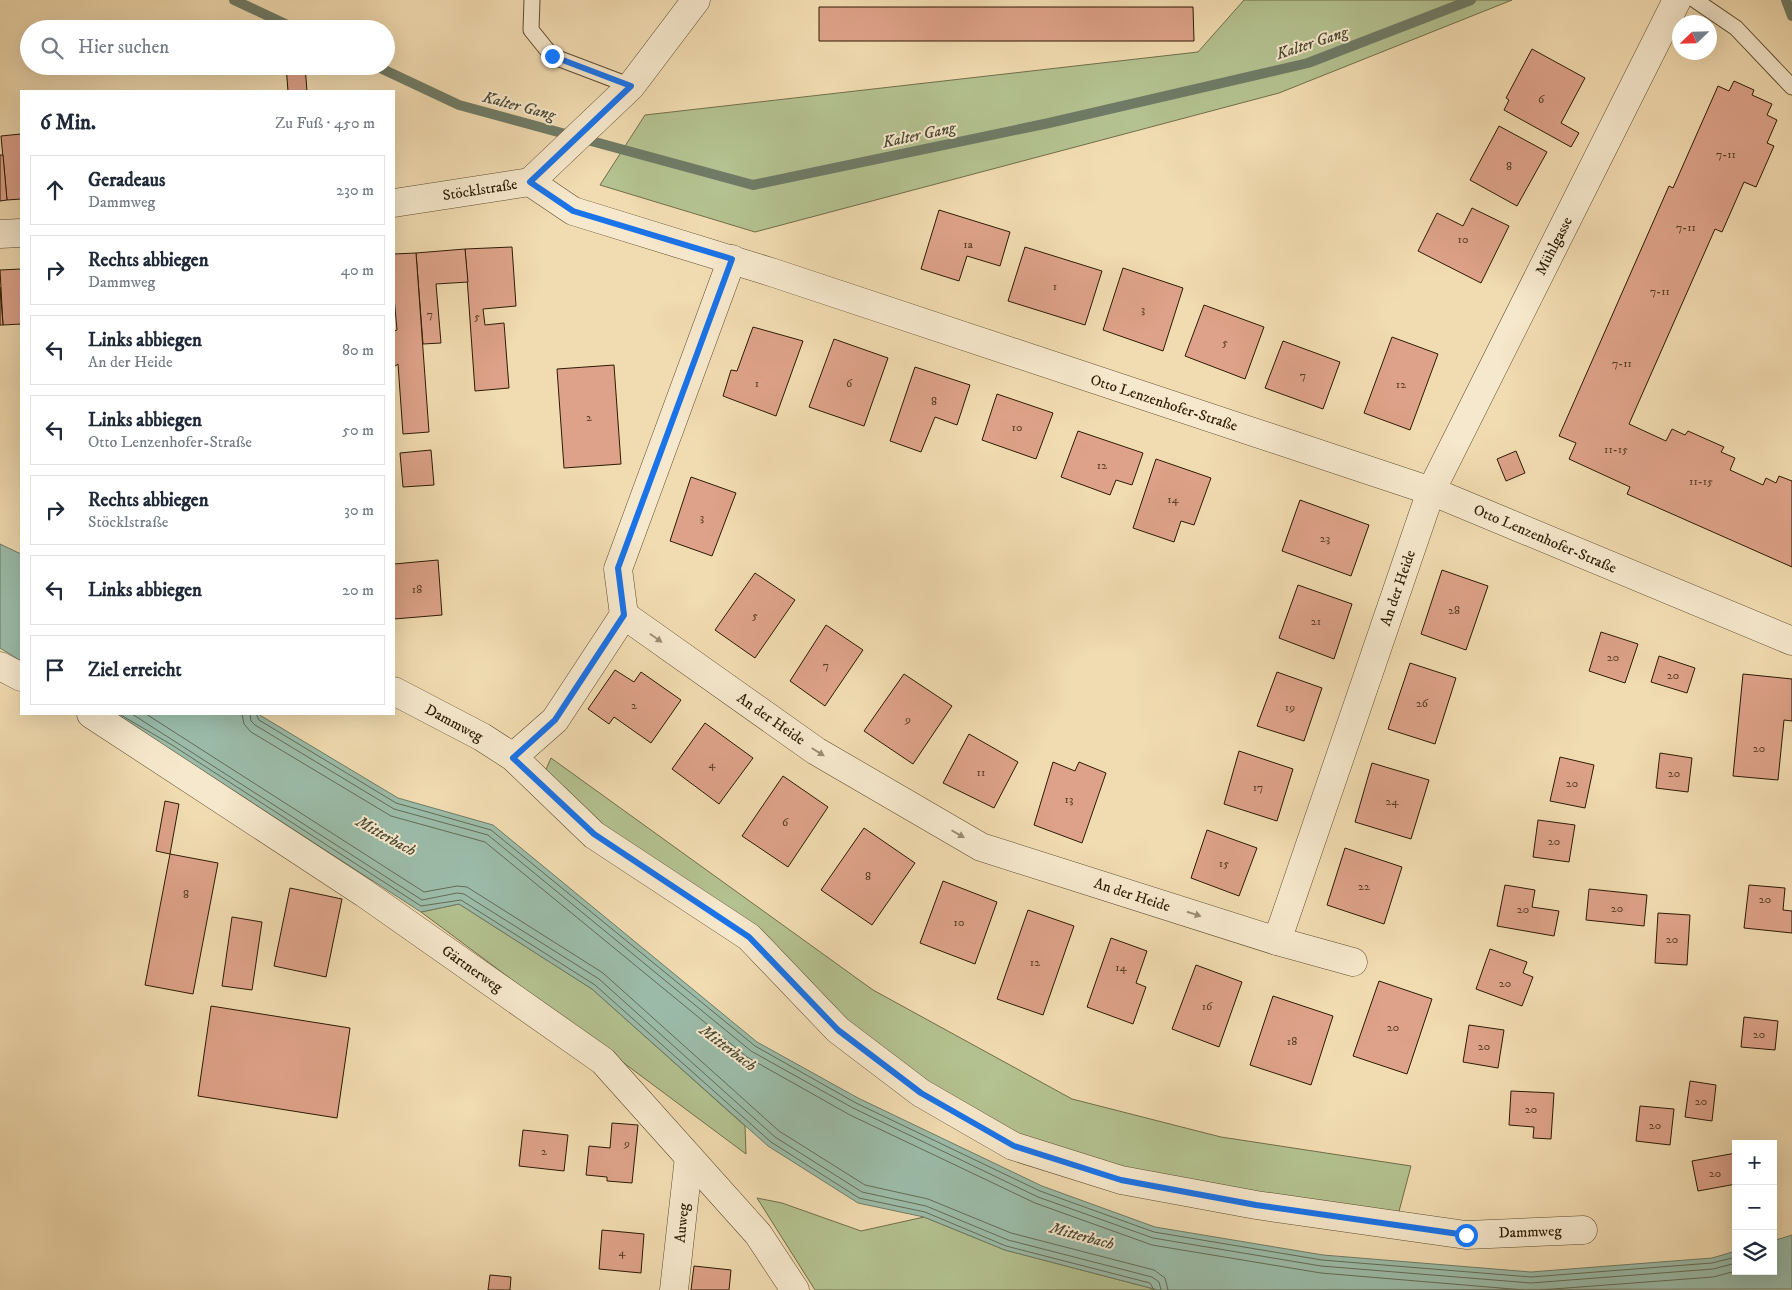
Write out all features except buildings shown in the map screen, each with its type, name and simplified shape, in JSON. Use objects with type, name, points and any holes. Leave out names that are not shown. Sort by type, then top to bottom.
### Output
[{"type":"street","name":"Stöcklstraße","points":[[395,203],[530,182],[631,86],[696,0]]},
{"type":"street","name":"Mühlgasse","points":[[1431,492],[1677,0]]},
{"type":"street","name":"Otto Lenzenhofer-Straße","points":[[530,182],[573,211],[732,259],[1431,492],[1792,641]]},
{"type":"street","points":[[0,234],[20,233]]},
{"type":"street","points":[[513,758],[555,720],[624,615],[618,568],[732,259]]},
{"type":"street","name":"An der Heide","points":[[1277,940],[1431,492]]},
{"type":"street","name":"An der Heide","points":[[624,615],[816,751],[981,847],[1353,962]]},
{"type":"street","points":[[0,666],[20,676]]},
{"type":"street","name":"Dammweg","points":[[395,692],[482,737],[513,758],[594,834],[749,937],[838,1030],[921,1093],[1014,1146],[1121,1180],[1256,1205],[1466,1235],[1583,1230]]},
{"type":"street","name":"Gärtnerweg","points":[[93,715],[364,893],[603,1060],[758,1234],[795,1290]]},
{"type":"street","name":"Auweg","points":[[674,1290],[689,1157]]},
{"type":"lane","points":[[532,0],[532,30],[552,56],[631,86]]},
{"type":"lane","points":[[1695,0],[1736,28],[1792,87]]},
{"type":"green space","points":[[1244,0],[1512,0],[1279,93],[755,232],[600,185],[645,115],[1198,52]]},
{"type":"green space","points":[[551,758],[873,990],[1072,1099],[1221,1137],[1411,1166],[1397,1219],[1162,1180],[1011,1134],[922,1086],[607,829],[544,774]]},
{"type":"green space","points":[[459,904],[592,989],[745,1126],[746,1154],[421,912]]},
{"type":"green space","points":[[757,1198],[782,1203],[861,1231],[924,1217],[1005,1250],[1158,1290],[815,1290]]},
{"type":"water","points":[[0,544],[20,554],[20,660],[0,648]]},
{"type":"water","name":"Mitterbach","points":[[112,715],[260,715],[398,798],[493,825],[757,1042],[858,1098],[1042,1186],[1155,1227],[1323,1255],[1531,1272],[1712,1258],[1732,1252],[1732,1275],[1777,1275],[1777,1240],[1792,1235],[1792,1289],[1158,1290],[1005,1250],[924,1217],[858,1203],[768,1146],[592,989],[459,904],[421,912],[169,749]]},
{"type":"waterway","name":"Kalter Gang","points":[[234,0],[277,20]]},
{"type":"waterway","name":"Kalter Gang","points":[[395,75],[459,105],[753,185],[1049,123],[1308,63],[1471,0]]},
{"type":"waterway","points":[[1786,0],[1792,16]]},
{"type":"route","points":[[552,56],[631,86],[530,182],[573,211],[732,259],[618,568],[624,615],[555,720],[513,758],[594,834],[749,937],[838,1030],[921,1093],[1014,1146],[1121,1180],[1256,1205],[1466,1235]]}]
